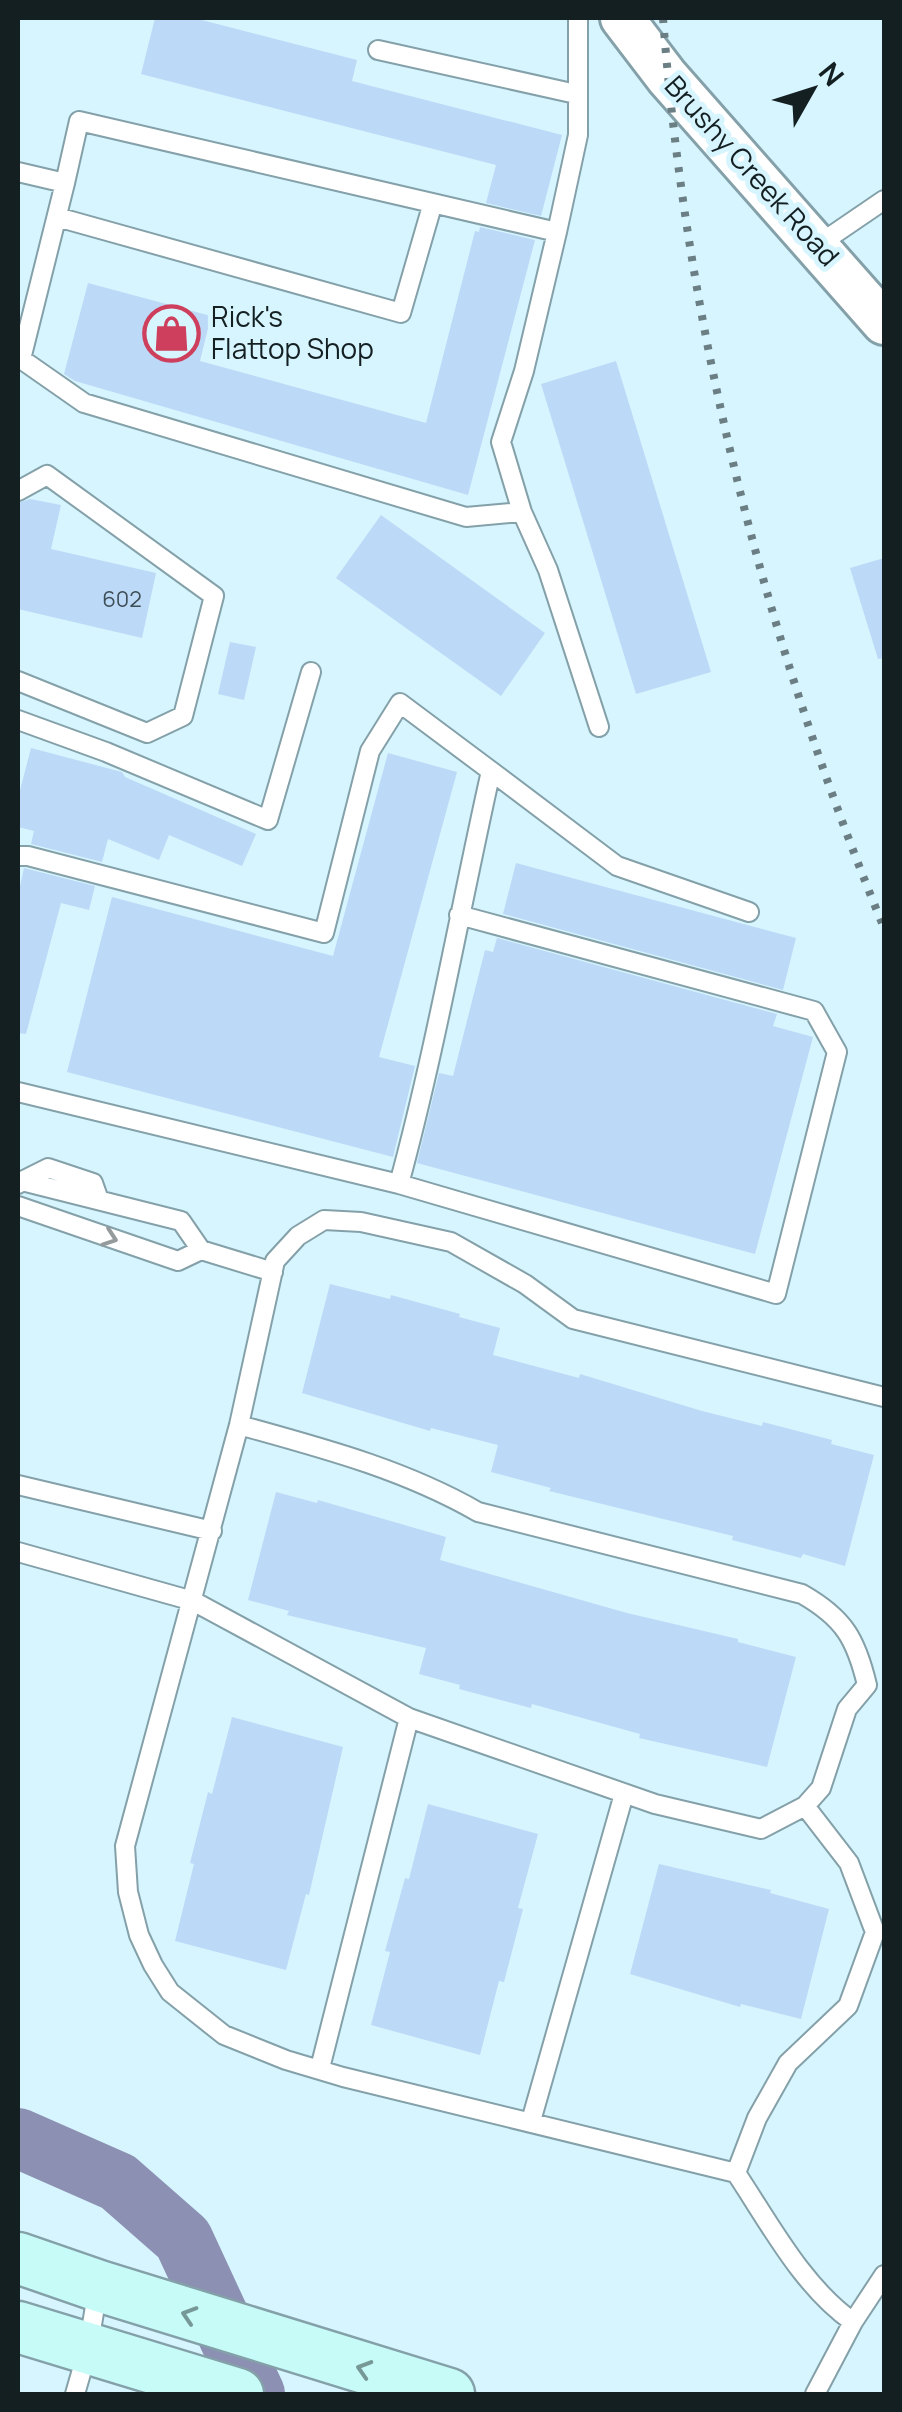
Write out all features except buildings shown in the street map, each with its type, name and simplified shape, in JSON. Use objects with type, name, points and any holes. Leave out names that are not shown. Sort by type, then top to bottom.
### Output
[{"type":"main road","points":[[18,2258],[449,2394]]},
{"type":"main road","points":[[18,2327],[81,2372],[148,2368],[238,2394]]},
{"type":"street","name":"Brushy Creek Road","points":[[622,18],[667,78],[884,323]]},
{"type":"lane","points":[[578,18],[578,135],[524,371],[501,442],[522,512],[548,570],[598,726]]},
{"type":"lane","points":[[378,50],[576,94]]},
{"type":"lane","points":[[522,512],[466,518],[84,403],[21,359],[79,121],[432,206],[558,232]]},
{"type":"lane","points":[[18,172],[65,183]]},
{"type":"lane","points":[[818,245],[884,200]]},
{"type":"lane","points":[[57,218],[401,313],[432,206]]},
{"type":"lane","points":[[18,491],[47,475],[214,596],[183,716],[147,733],[18,681]]},
{"type":"lane","points":[[18,720],[268,820],[311,672]]},
{"type":"lane","points":[[18,856],[324,932],[370,750],[400,703],[618,866],[749,912]]},
{"type":"lane","points":[[399,1184],[429,1072],[490,771]]},
{"type":"lane","points":[[18,1092],[399,1184],[776,1294],[837,1052],[814,1012],[459,915]]},
{"type":"lane","points":[[20,1182],[181,1222],[200,1250],[273,1272]]},
{"type":"lane","points":[[18,1206],[178,1261],[200,1250]]},
{"type":"lane","points":[[853,2322],[833,2308],[794,2260],[736,2172],[343,2077],[286,2060],[224,2034],[170,1992],[153,1965],[132,1906],[125,1846],[212,1531],[276,1261],[298,1236],[324,1220],[361,1222],[451,1242],[524,1284],[573,1319],[884,1397]]},
{"type":"lane","points":[[18,1552],[193,1601],[408,1718],[655,1804],[761,1828],[805,1806],[821,1788],[846,1710],[876,1686],[846,1628],[826,1607],[802,1594],[478,1512],[394,1470],[239,1425]]},
{"type":"lane","points":[[18,1485],[212,1531]]},
{"type":"lane","points":[[320,2068],[408,1718]]},
{"type":"lane","points":[[531,2122],[624,1794]]},
{"type":"lane","points":[[736,2172],[756,2118],[788,2063],[848,2006],[874,1932],[849,1863],[805,1806]]},
{"type":"lane","points":[[814,2394],[884,2275]]},
{"type":"lane","points":[[81,2372],[99,2286]]},
{"type":"waterway","points":[[18,2138],[118,2182],[183,2239],[255,2394]]},
{"type":"railway","points":[[663,18],[674,135],[691,251],[738,481],[802,707],[884,928]]},
{"type":"place","name":"Rick's Flattop Shop","points":[[172,333]]}]
